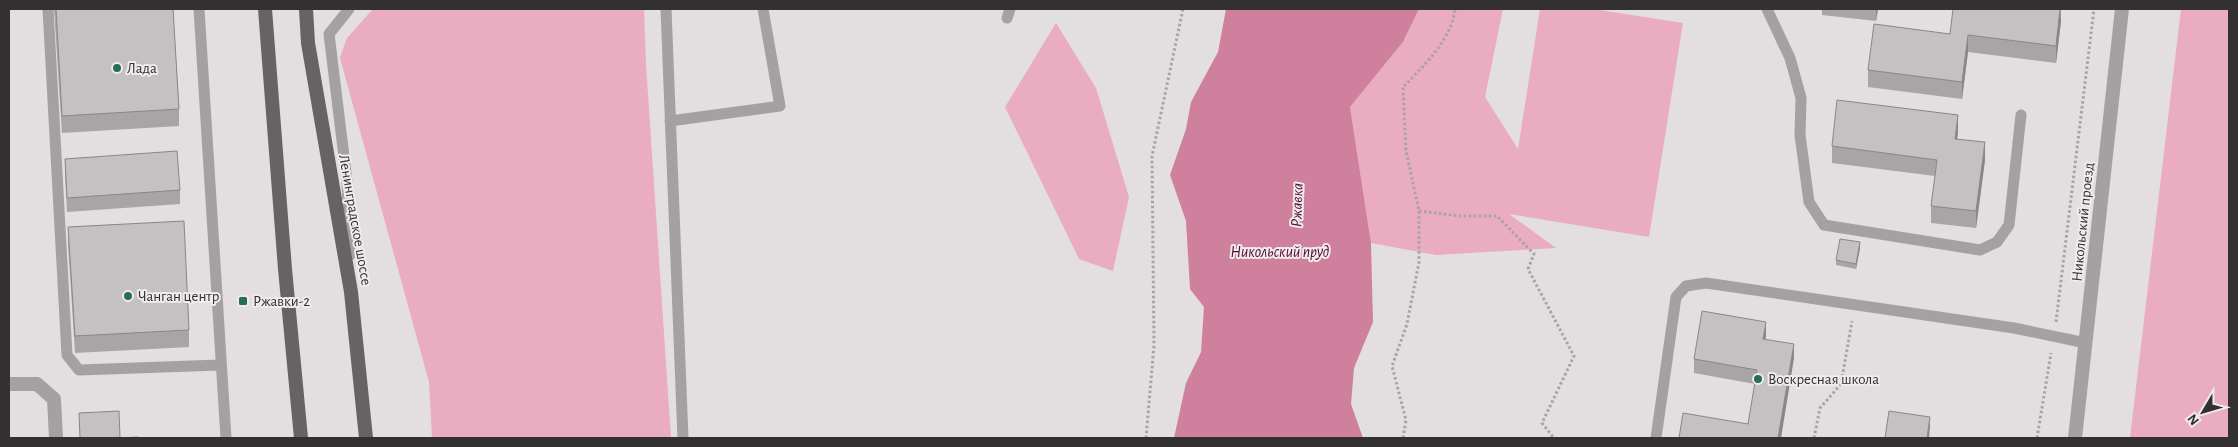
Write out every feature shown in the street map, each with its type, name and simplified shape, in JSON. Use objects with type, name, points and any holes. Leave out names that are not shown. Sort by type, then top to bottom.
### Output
[{"type":"highway","points":[[265,9],[284,259],[301,438]]},
{"type":"highway","name":"Ленинградское шоссе","points":[[306,9],[308,43],[351,292],[366,438]]},
{"type":"street","name":"Никольский проезд","points":[[2075,438],[2122,9]]},
{"type":"street","points":[[9,384],[37,384],[54,399],[56,438]]},
{"type":"lane","points":[[48,9],[67,355],[79,370],[220,365]]},
{"type":"lane","points":[[199,9],[226,438]]},
{"type":"lane","points":[[349,9],[329,34],[347,181],[351,292]]},
{"type":"lane","points":[[666,9],[683,438]]},
{"type":"lane","points":[[670,121],[780,106],[763,9]]},
{"type":"lane","points":[[1767,9],[1790,58],[1802,98],[1800,136],[1809,202],[1824,225],[1980,250],[1998,242],[2009,225],[2021,115]]},
{"type":"lane","points":[[1656,438],[1676,297],[1686,286],[1706,283],[2054,336],[2086,343]]},
{"type":"path","points":[[1146,438],[1154,345],[1152,156],[1183,9]]},
{"type":"path","points":[[1402,438],[1406,420],[1392,366],[1407,324],[1419,262],[1419,210],[1406,151],[1403,87],[1434,54],[1454,16],[1455,9]]},
{"type":"path","points":[[2037,438],[2054,336],[2094,9]]},
{"type":"path","points":[[1419,210],[1460,216],[1497,216],[1534,254],[1528,269],[1574,356],[1542,423],[1554,438]]},
{"type":"path","points":[[1814,438],[1820,408],[1841,384],[1854,305]]},
{"type":"shaded area","points":[[373,9],[644,9],[671,438],[432,438],[429,382],[340,58],[347,38]]},
{"type":"shaded area","points":[[1419,9],[1503,9],[1485,97],[1518,149],[1540,9],[1593,9],[1683,23],[1649,237],[1509,214],[1556,248],[1436,255],[1371,243],[1350,107],[1403,42]]},
{"type":"shaded area","points":[[2181,9],[2229,9],[2229,438],[2130,438]]},
{"type":"shaded area","points":[[1056,23],[1096,88],[1129,197],[1113,271],[1079,259],[1005,107]]},
{"type":"water","name":"Никольский пруд","points":[[1226,9],[1419,9],[1403,42],[1350,107],[1371,243],[1373,322],[1354,368],[1351,404],[1363,438],[1174,438],[1186,383],[1201,352],[1204,307],[1190,289],[1186,221],[1170,175],[1186,129],[1191,102],[1218,52]]},
{"type":"building","name":"Лада","points":[[56,9],[173,9],[179,109],[62,116]]},
{"type":"building","points":[[1953,9],[2060,9],[2056,46],[1968,35],[1962,82],[1868,70],[1874,24],[1950,34]]},
{"type":"building","points":[[1837,100],[1958,115],[1955,139],[1985,142],[1976,211],[1931,206],[1937,160],[1832,146]]},
{"type":"building","points":[[177,151],[180,190],[67,198],[65,159]]},
{"type":"building","name":"Чанган центр","points":[[184,221],[189,330],[75,336],[68,227]]},
{"type":"building","points":[[1840,239],[1860,242],[1856,264],[1836,260]]},
{"type":"building","name":"Воскресная школа","points":[[1702,311],[1766,322],[1763,339],[1794,344],[1778,438],[1679,438],[1683,413],[1748,424],[1757,370],[1694,359]]},
{"type":"building","points":[[119,411],[120,438],[80,438],[79,413]]},
{"type":"building","points":[[1889,411],[1930,417],[1927,438],[1885,438]]},
{"type":"place","name":"Лада","points":[[117,68]]},
{"type":"place","name":"Чанган центр","points":[[128,296]]},
{"type":"place","name":"Ржавки-2","points":[[243,301]]},
{"type":"place","name":"Воскресная школа","points":[[1758,379]]},
{"type":"water label","name":"Ржавка","points":[[1297,205]]}]
